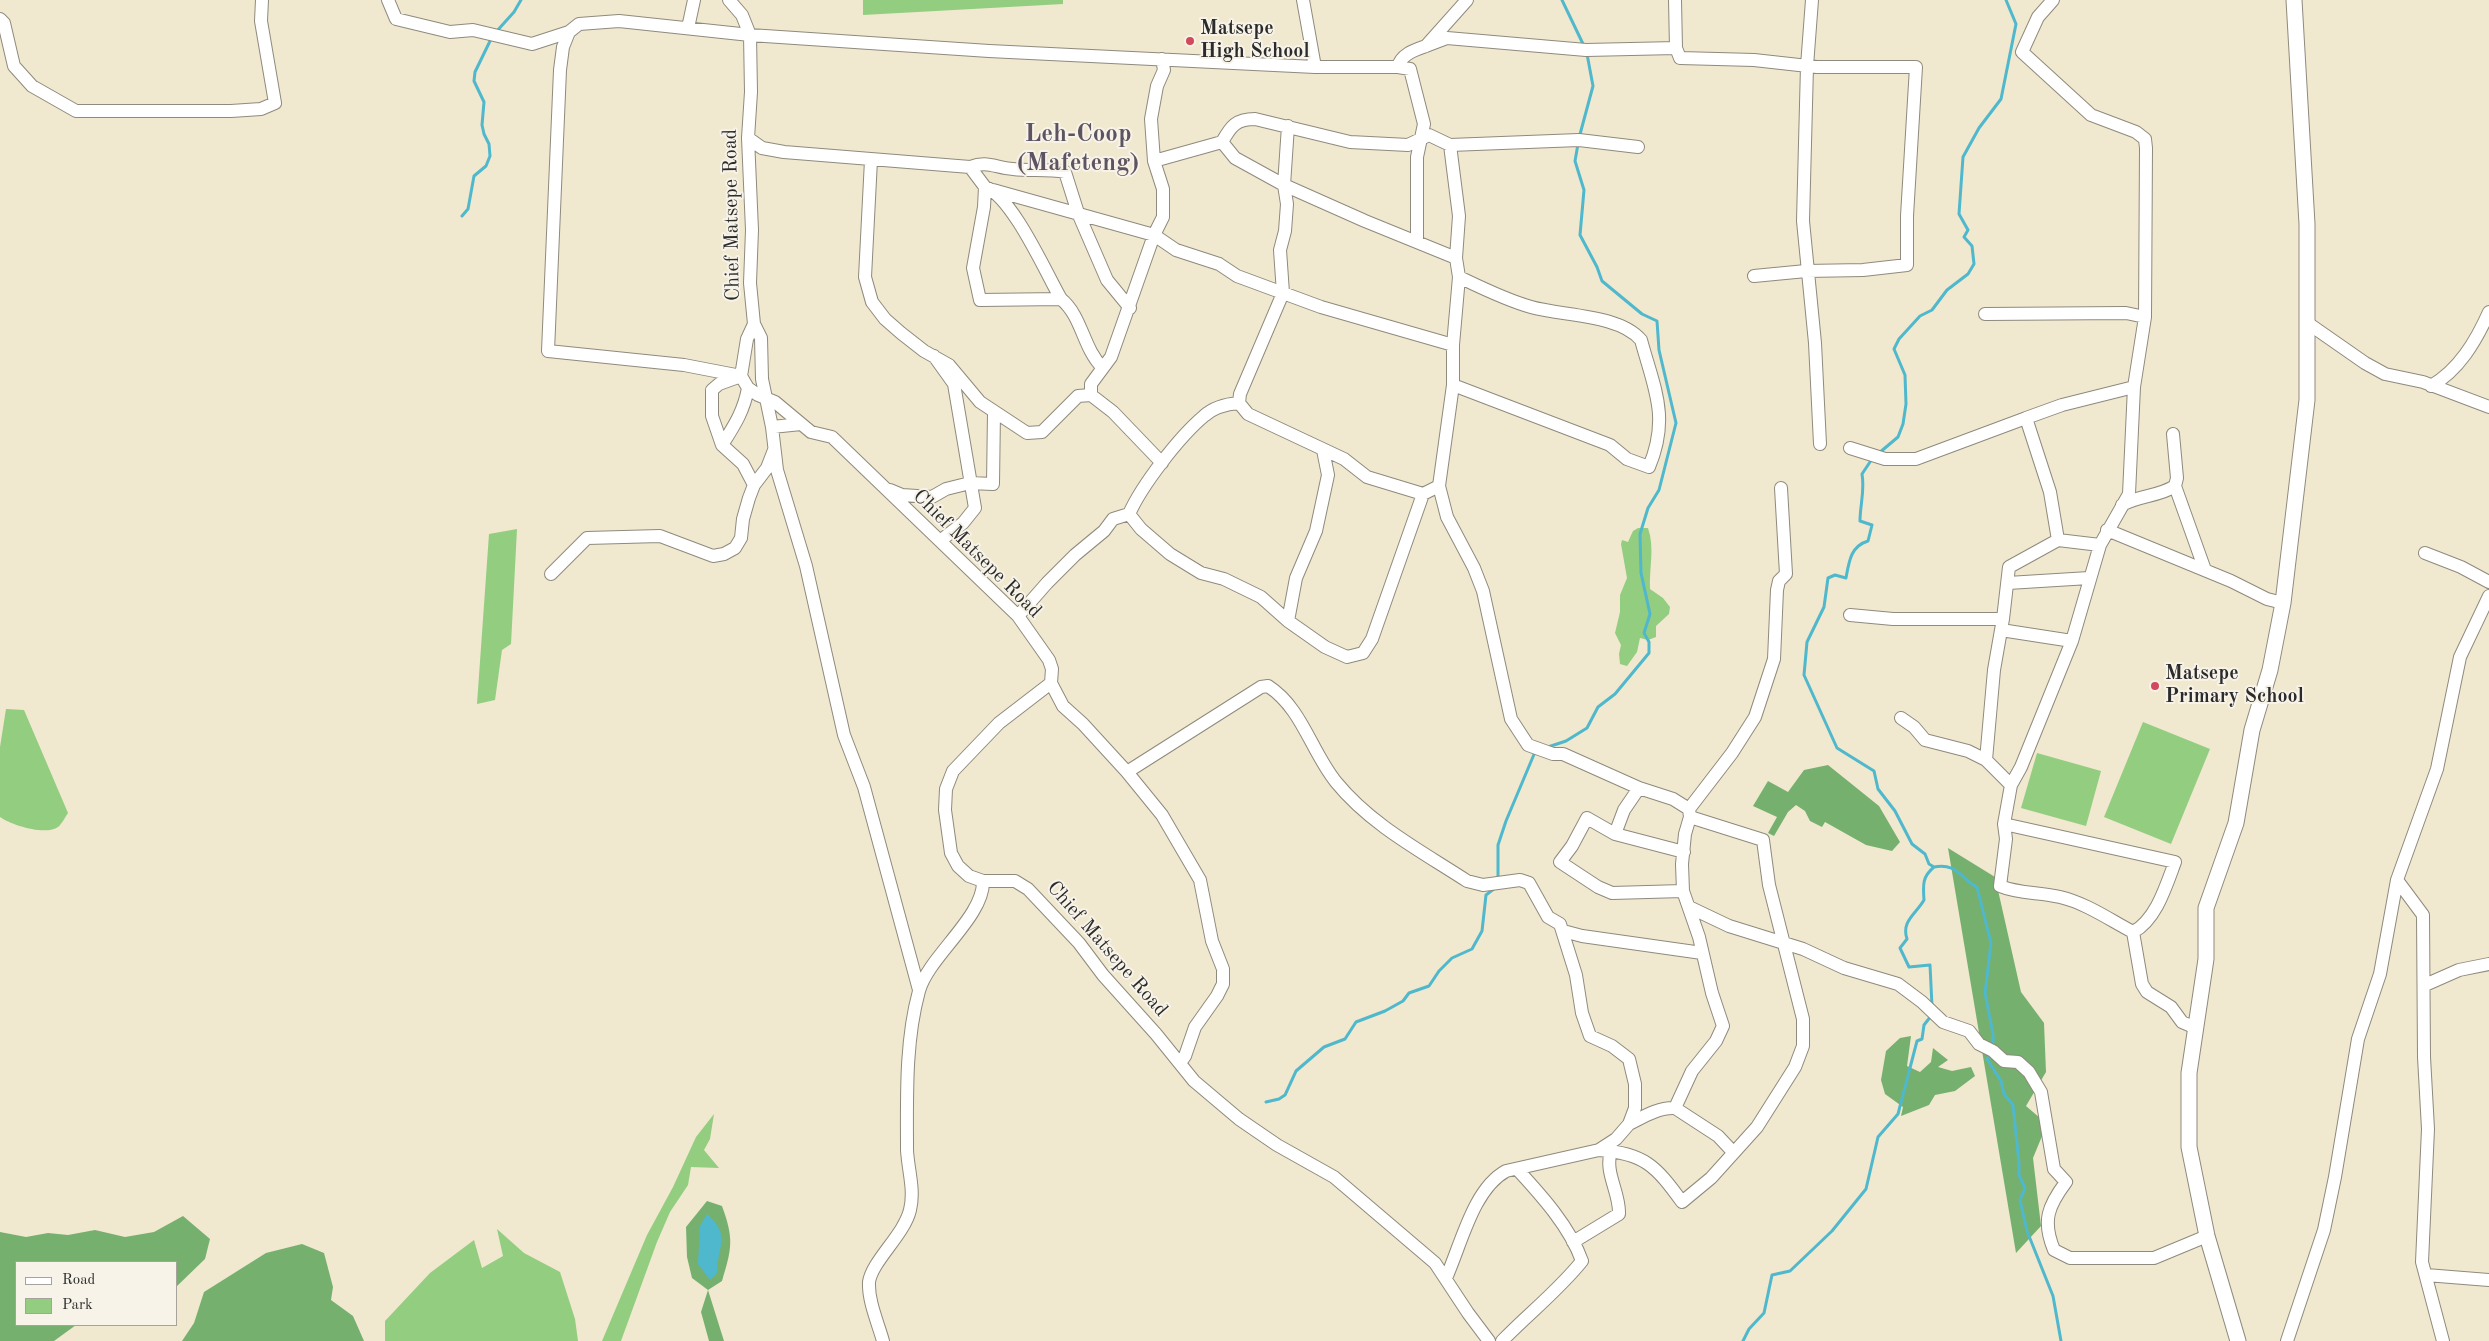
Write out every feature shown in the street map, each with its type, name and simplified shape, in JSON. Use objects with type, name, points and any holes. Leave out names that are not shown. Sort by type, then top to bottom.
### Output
[{"type":"street","points":[[0,19],[4,23],[14,66],[32,86],[76,111],[191,112],[261,109],[274,103],[261,21],[262,0]]},
{"type":"street","points":[[388,0],[396,19],[450,32],[473,30],[532,44],[569,32],[579,24],[619,21],[750,35],[989,51],[1314,67],[1398,67],[1410,69],[1424,124],[1417,157],[1417,242]]},
{"type":"street","points":[[688,28],[694,0]]},
{"type":"street","points":[[729,0],[742,15],[750,35]]},
{"type":"street","points":[[1303,0],[1314,67]]},
{"type":"street","points":[[1426,46],[1467,0]]},
{"type":"street","points":[[1676,0],[1676,48],[1680,58],[1754,60],[1807,66],[1916,68],[1907,216],[1907,265],[1863,270],[1806,271],[1754,276]]},
{"type":"street","points":[[1812,0],[1807,66],[1803,221],[1806,271],[1815,343],[1820,444]]},
{"type":"street","points":[[2053,0],[2038,17],[2022,52],[2091,115],[2136,132],[2145,139],[2145,318],[2134,388],[2129,494],[2100,545],[2072,641],[2021,767],[2011,785],[2004,824],[2006,839],[2000,886],[2033,894],[2061,897],[2112,918],[2133,932],[2142,984],[2147,992],[2171,1006],[2182,1022],[2196,1028]]},
{"type":"street","points":[[2238,1341],[2207,1236],[2189,1147],[2189,1073],[2206,958],[2206,908],[2236,823],[2252,730],[2270,670],[2283,603],[2307,400],[2309,324],[2307,224],[2294,0]]},
{"type":"street","points":[[569,32],[563,47],[560,70],[548,351],[684,365],[741,376]]},
{"type":"street","name":"Chief Matsepe Road","points":[[750,35],[751,92],[748,138],[752,230],[750,282],[754,324],[761,338],[762,379],[766,399],[775,402],[811,432],[832,437],[1018,616],[1052,669],[1051,683],[999,724],[953,771],[946,788],[945,810],[951,852],[958,866],[969,876],[983,881],[1015,881],[1028,889],[1079,943],[1194,1081],[1239,1119],[1277,1145],[1334,1176],[1435,1263],[1489,1341]]},
{"type":"street","points":[[1398,67],[1400,61],[1410,52],[1447,38],[1586,50],[1676,48]]},
{"type":"street","points":[[1091,395],[1091,384],[1111,357],[1130,308],[1154,235],[1163,217],[1163,189],[1154,161],[1151,119],[1157,86],[1164,70],[1162,60]]},
{"type":"street","points":[[1154,161],[1222,142],[1229,129],[1242,119],[1255,119],[1288,126],[1350,142],[1389,145],[1408,145],[1429,135],[1450,145],[1579,140],[1638,147]]},
{"type":"street","points":[[1288,126],[1284,185],[1287,204],[1285,231],[1280,250],[1283,293],[1240,394],[1239,404],[1248,414],[1344,459],[1367,476],[1423,494]]},
{"type":"street","points":[[748,138],[762,148],[775,151],[871,160],[932,162],[970,167],[982,162],[1012,169],[1048,169],[1065,172],[1078,213],[1107,280],[1130,308]]},
{"type":"street","points":[[1222,142],[1235,158],[1284,185],[1456,258]]},
{"type":"street","points":[[1446,1278],[1473,1212],[1494,1178],[1506,1171],[1605,1150],[1622,1152],[1642,1159],[1654,1167],[1682,1202],[1711,1178],[1757,1127],[1795,1068],[1803,1046],[1803,1019],[1769,885],[1763,840],[1689,813],[1672,799],[1639,788],[1563,754],[1553,754],[1528,745],[1511,719],[1483,591],[1474,568],[1447,517],[1439,486],[1453,385],[1453,345],[1459,278],[1456,258],[1459,216],[1450,145]]},
{"type":"street","points":[[871,160],[866,258],[867,292],[885,319],[924,351],[950,365],[980,402],[1027,433],[1042,432],[1078,396],[1091,395],[1113,412],[1162,463]]},
{"type":"street","points":[[970,167],[1019,222],[1061,299],[1070,306],[1089,347],[1102,367]]},
{"type":"street","points":[[989,188],[1154,235],[1176,250],[1219,264],[1237,276],[1321,307],[1453,345]]},
{"type":"street","points":[[989,188],[973,268],[980,300],[1061,299]]},
{"type":"street","points":[[1453,385],[1610,445],[1627,459],[1650,467],[1657,449],[1661,413],[1641,340],[1635,333],[1601,320],[1530,307],[1459,278]]},
{"type":"street","points":[[2431,386],[2446,377],[2476,340],[2489,312]]},
{"type":"street","points":[[1985,314],[2126,313],[2145,318]]},
{"type":"street","points":[[754,324],[747,339],[741,376],[748,388],[766,399],[772,427],[777,470],[806,566],[844,735],[864,787],[919,990]]},
{"type":"street","points":[[2309,324],[2365,363],[2385,374],[2457,393],[2489,407]]},
{"type":"street","points":[[934,355],[954,384],[975,508],[962,523],[940,541]]},
{"type":"street","points":[[741,376],[719,384],[712,390],[712,416],[722,445],[743,464],[754,485]]},
{"type":"street","points":[[722,445],[743,411],[748,388]]},
{"type":"street","points":[[1850,448],[1885,459],[1916,459],[2062,405],[2134,388]]},
{"type":"street","points":[[1018,616],[1047,583],[1075,555],[1104,531],[1114,519],[1129,514],[1162,463],[1205,415],[1223,404],[1239,404]]},
{"type":"street","points":[[884,488],[902,496],[932,497],[946,489],[970,483],[994,484],[994,412]]},
{"type":"street","points":[[2026,418],[2050,492],[2058,540]]},
{"type":"street","points":[[772,427],[801,424]]},
{"type":"street","points":[[2173,434],[2177,478],[2175,486],[2205,570]]},
{"type":"street","points":[[551,574],[587,538],[660,536],[713,556],[724,554],[734,548],[741,538],[743,519],[754,485],[766,468],[775,448]]},
{"type":"street","points":[[1288,622],[1296,578],[1316,531],[1328,476],[1323,450]]},
{"type":"street","points":[[1129,514],[1141,529],[1170,554],[1201,573],[1224,579],[1261,597],[1288,622],[1325,647],[1347,657],[1363,653],[1375,630],[1423,494],[1439,486]]},
{"type":"street","points":[[2122,505],[2133,500],[2160,494],[2175,486]]},
{"type":"street","points":[[1675,1108],[1692,1071],[1716,1041],[1723,1026],[1702,954],[1699,937],[1684,891],[1685,834],[1689,813],[1747,732],[1755,717],[1769,679],[1774,659],[1777,590],[1786,574],[1781,488]]},
{"type":"street","points":[[2108,530],[2205,570],[2267,599],[2283,603]]},
{"type":"street","points":[[1986,760],[1994,670],[2009,567],[2058,540],[2100,545]]},
{"type":"street","points":[[2425,553],[2461,567],[2489,582]]},
{"type":"street","points":[[2008,583],[2089,578]]},
{"type":"street","points":[[2287,1341],[2324,1230],[2358,1039],[2380,974],[2397,880],[2437,769],[2460,657],[2489,596]]},
{"type":"street","points":[[1850,615],[2002,624],[2072,641]]},
{"type":"street","points":[[1051,683],[1062,706],[1083,724],[1127,772],[1162,816],[1200,880],[1212,941],[1223,969],[1223,984],[1195,1027],[1180,1063]]},
{"type":"street","points":[[1127,772],[1222,709],[1261,687],[1268,686],[1280,694],[1290,706],[1334,780],[1376,822],[1467,881],[1483,885],[1520,880],[1529,883],[1548,917],[1560,924],[1576,975],[1582,1013],[1590,1036],[1612,1046],[1629,1059],[1635,1084],[1635,1108],[1629,1124],[1605,1150]]},
{"type":"street","points":[[1902,718],[1914,727],[1924,740],[1968,752],[1986,760],[2011,785]]},
{"type":"street","points":[[1997,770],[2021,767]]},
{"type":"street","points":[[1615,834],[1624,810],[1639,788]]},
{"type":"street","points":[[1684,852],[1615,834],[1587,818],[1572,846],[1560,862],[1598,887],[1612,893],[1684,891]]},
{"type":"street","points":[[2004,824],[2176,862],[2161,898],[2142,928],[2133,932]]},
{"type":"street","points":[[2397,880],[2423,915],[2425,985],[2424,1057],[2428,1129],[2422,1262],[2443,1341]]},
{"type":"street","points":[[883,1341],[870,1296],[869,1282],[873,1271],[907,1219],[910,1208],[912,1192],[908,1152],[908,1054],[919,990],[939,957],[966,922],[981,896],[983,881]]},
{"type":"street","points":[[1689,907],[1729,926],[1820,956],[1844,968],[1898,984],[1922,1002],[1943,1022],[1969,1031],[1978,1044],[1993,1051],[2004,1061],[2018,1062],[2029,1072],[2041,1092],[2054,1169],[2066,1182],[2048,1210],[2049,1239],[2054,1250],[2070,1258],[2154,1258],[2207,1236]]},
{"type":"street","points":[[1563,933],[1567,932],[1582,936],[1702,954]]},
{"type":"street","points":[[2425,985],[2459,970],[2489,964]]},
{"type":"street","points":[[1629,1124],[1649,1114],[1668,1108],[1675,1108],[1718,1136],[1733,1152]]},
{"type":"street","points":[[1573,1242],[1618,1214],[1617,1196],[1605,1150]]},
{"type":"street","points":[[1502,1341],[1529,1313],[1568,1280],[1582,1262],[1573,1242],[1538,1192],[1517,1169]]},
{"type":"street","points":[[2426,1275],[2489,1280]]},
{"type":"green space","points":[[863,0],[1063,0],[1063,4],[863,15]]},
{"type":"green space","points":[[1638,528],[1648,528],[1650,536],[1650,589],[1663,598],[1670,607],[1669,614],[1656,626],[1656,637],[1648,640],[1640,638],[1637,652],[1627,666],[1620,664],[1619,654],[1621,645],[1615,633],[1620,612],[1620,595],[1627,578],[1621,544],[1622,540],[1628,542],[1633,531]]},
{"type":"green space","points":[[517,529],[511,644],[502,650],[495,700],[477,704],[489,534]]},
{"type":"green space","points":[[6,709],[24,710],[68,813],[58,827],[37,830],[12,823],[0,817],[0,747]]},
{"type":"green space","points":[[2143,722],[2210,749],[2171,844],[2104,817]]},
{"type":"green space","points":[[2037,753],[2101,771],[2086,826],[2021,808]]},
{"type":"green space","points":[[1828,765],[1879,806],[1900,842],[1892,851],[1866,845],[1825,822],[1822,827],[1810,821],[1805,811],[1796,805],[1788,812],[1774,836],[1768,833],[1777,817],[1753,806],[1768,781],[1788,792],[1804,770]]},
{"type":"green space","points":[[1948,848],[1995,877],[2021,992],[2044,1023],[2046,1072],[2026,1106],[2047,1124],[2033,1158],[2041,1226],[2016,1253]]},
{"type":"green space","points":[[1911,1036],[1907,1066],[1920,1072],[1931,1062],[1933,1048],[1948,1060],[1938,1067],[1952,1071],[1971,1067],[1975,1076],[1955,1091],[1935,1095],[1929,1105],[1901,1116],[1903,1107],[1885,1094],[1881,1080],[1886,1051],[1900,1038]]},
{"type":"green space","points":[[714,1114],[710,1139],[704,1150],[719,1168],[691,1167],[688,1185],[670,1212],[657,1242],[621,1341],[602,1341],[647,1235],[673,1187],[696,1137]]},
{"type":"green space","points":[[707,1201],[722,1206],[730,1236],[730,1251],[722,1281],[708,1290],[692,1278],[687,1257],[686,1227]]},
{"type":"green space","points":[[183,1216],[210,1239],[205,1259],[178,1285],[178,1261],[15,1261],[15,1326],[75,1326],[54,1341],[0,1341],[0,1232],[26,1237],[48,1233],[68,1235],[95,1230],[125,1237],[154,1232]]},
{"type":"green space","points":[[497,1229],[524,1253],[560,1272],[575,1319],[578,1341],[385,1341],[385,1321],[430,1273],[474,1240],[482,1268],[503,1256]]},
{"type":"green space","points":[[302,1244],[324,1253],[333,1287],[331,1300],[353,1316],[364,1341],[182,1341],[194,1323],[204,1292],[266,1253]]},
{"type":"green space","points":[[708,1290],[724,1341],[709,1341],[701,1312]]},
{"type":"water","points":[[707,1214],[715,1222],[721,1235],[717,1273],[710,1280],[698,1264],[700,1226]]},
{"type":"waterway","points":[[496,32],[514,12],[521,0]]},
{"type":"waterway","points":[[1562,0],[1584,46]]},
{"type":"waterway","points":[[1879,453],[1898,437],[1903,424],[1906,404],[1905,375],[1894,349],[1899,339],[1920,316],[1932,310],[1947,290],[1968,274],[1974,264],[1972,246],[1964,237],[1968,230],[1959,214],[1963,157],[1979,128],[2001,99],[2016,24],[2006,0]]},
{"type":"waterway","points":[[462,216],[468,209],[474,176],[486,166],[490,156],[489,144],[482,125],[484,102],[474,81],[475,72],[491,39]]},
{"type":"waterway","points":[[1579,138],[1593,86],[1587,54]]},
{"type":"waterway","points":[[1548,747],[1566,741],[1587,728],[1598,707],[1615,694],[1649,653],[1649,642],[1644,633],[1650,614],[1641,573],[1640,534],[1648,508],[1659,490],[1676,423],[1659,350],[1657,321],[1642,314],[1602,281],[1597,267],[1580,235],[1584,190],[1575,161],[1578,144]]},
{"type":"waterway","points":[[1872,459],[1862,474],[1863,486],[1860,521],[1872,525],[1868,541],[1862,543],[1854,550],[1846,578],[1835,575],[1828,578],[1824,607],[1807,642],[1804,675],[1837,748],[1874,771],[1878,789],[1895,811],[1912,844],[1925,854],[1929,864],[1934,867],[1925,878],[1924,900],[1910,918],[1906,927],[1907,939],[1900,948],[1909,967],[1930,965],[1932,1006]]},
{"type":"waterway","points":[[1498,881],[1498,845],[1535,752]]},
{"type":"waterway","points":[[1934,867],[1942,866],[1953,869],[1977,887],[1991,943],[1985,993],[1993,1034],[1993,1047]]},
{"type":"waterway","points":[[1266,1102],[1279,1099],[1285,1095],[1296,1071],[1324,1047],[1345,1039],[1356,1022],[1385,1011],[1403,1001],[1409,993],[1429,986],[1439,971],[1452,958],[1472,949],[1482,931],[1486,895],[1495,888]]},
{"type":"waterway","points":[[1743,1341],[1749,1329],[1764,1313],[1772,1275],[1790,1271],[1832,1231],[1866,1189],[1878,1137],[1898,1114],[1917,1041],[1922,1039],[1924,1025],[1931,1016]]},
{"type":"waterway","points":[[1992,1053],[1987,1059],[2001,1081],[2004,1094],[2013,1105],[2019,1175],[2025,1188],[2020,1200],[2027,1231],[2053,1296],[2061,1341]]},
{"type":"place","name":"Matsepe High School","points":[[1190,41]]},
{"type":"place","name":"Matsepe Primary School","points":[[2155,686]]},
{"type":"district","name":"Leh-Coop (Mafeteng)","points":[[1078,148]]}]
